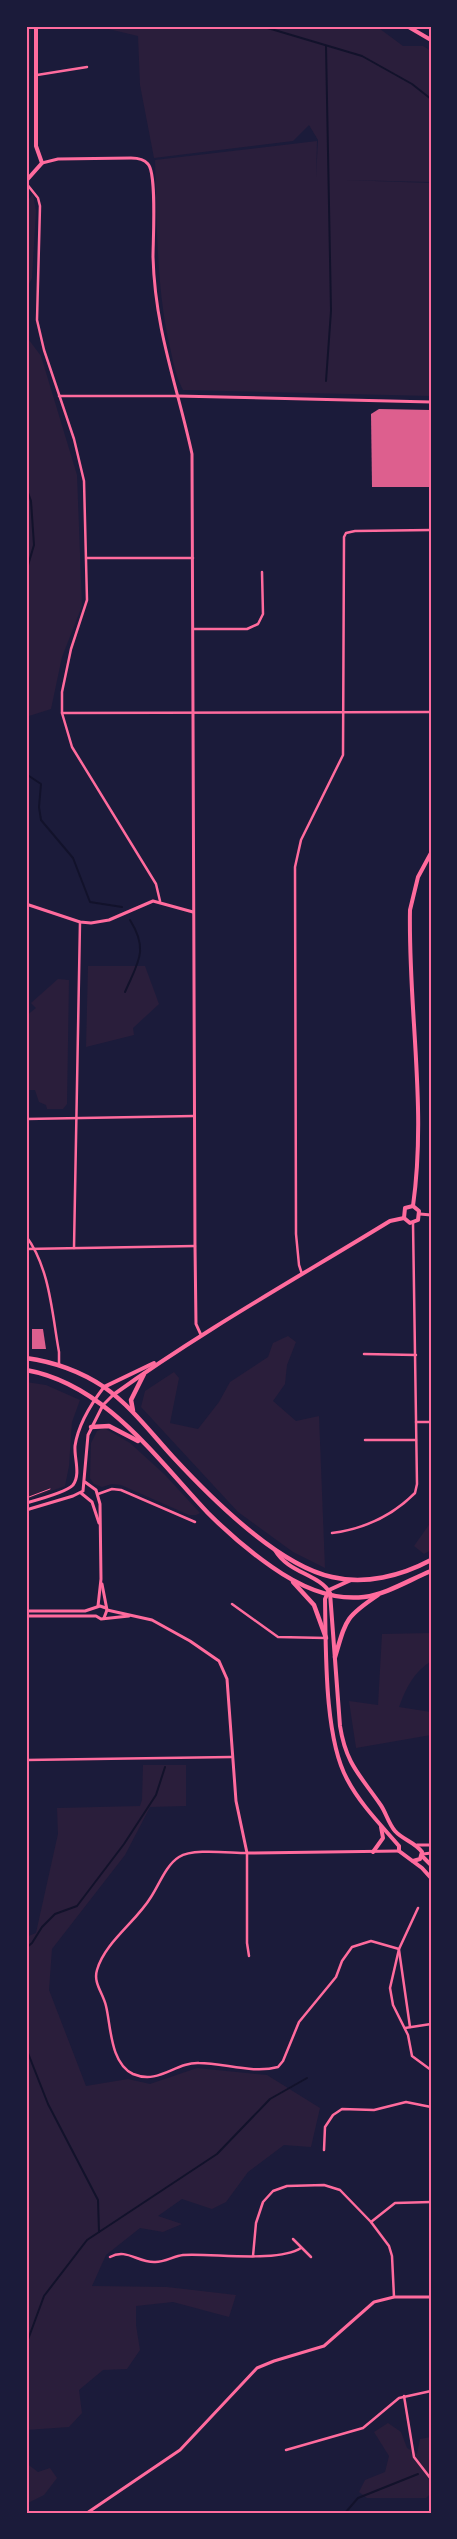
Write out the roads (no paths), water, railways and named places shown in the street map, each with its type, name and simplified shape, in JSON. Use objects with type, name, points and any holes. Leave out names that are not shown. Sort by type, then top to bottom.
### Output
[{"type":"highway","points":[[26,1358],[59,1364],[104,1387],[136,1416],[205,1491],[238,1520],[299,1564],[322,1575],[351,1580],[391,1576],[431,1560]]},
{"type":"highway","points":[[26,1370],[59,1380],[103,1405],[229,1533],[257,1556],[292,1580],[314,1605],[326,1638]]},
{"type":"highway","points":[[136,1416],[130,1402],[144,1374]]},
{"type":"highway","points":[[91,1427],[109,1426],[143,1444]]},
{"type":"highway","points":[[335,1657],[346,1620],[356,1611],[382,1593],[431,1571]]},
{"type":"highway","points":[[292,1580],[328,1593],[354,1597],[382,1593]]},
{"type":"main road","points":[[26,182],[42,163],[36,146],[36,26]]},
{"type":"main road","points":[[407,26],[431,40]]},
{"type":"main road","points":[[413,1206],[418,1169],[418,1125],[410,910],[418,877],[431,853]]},
{"type":"main road","points":[[413,1206],[417,1208],[420,1214],[418,1220],[413,1223],[407,1222],[404,1218],[405,1208],[413,1206]]},
{"type":"main road","points":[[104,1387],[156,1362],[390,1221],[404,1218]]},
{"type":"main road","points":[[113,1395],[144,1374],[156,1362]]},
{"type":"main road","points":[[273,1546],[280,1560],[328,1593],[340,1726],[348,1758],[359,1778],[380,1804],[393,1828],[417,1845],[422,1855],[431,1865]]},
{"type":"main road","points":[[328,1593],[351,1580]]},
{"type":"main road","points":[[328,1593],[326,1638],[332,1734],[338,1758],[348,1780],[406,1858],[413,1860],[431,1878]]},
{"type":"main road","points":[[373,1852],[383,1838],[381,1825]]},
{"type":"main road","points":[[399,1848],[403,1841],[409,1841]]},
{"type":"main road","points":[[413,1860],[422,1855]]},
{"type":"street","points":[[35,75],[66,72],[87,67]]},
{"type":"street","points":[[42,163],[58,159],[131,158],[142,159],[149,164],[153,180],[153,259],[156,309],[164,348],[192,454],[195,1246],[196,1324],[201,1335]]},
{"type":"street","points":[[26,182],[38,198],[40,206],[37,320],[83,473],[87,558],[86,606],[65,672],[62,712],[72,747],[156,884],[160,901]]},
{"type":"street","points":[[59,396],[177,396],[431,402]]},
{"type":"street","points":[[302,1274],[296,1234],[295,867],[300,840],[343,755],[343,542],[346,533],[355,531],[431,530]]},
{"type":"street","points":[[87,558],[193,558]]},
{"type":"street","points":[[192,629],[247,629],[258,624],[263,614],[262,572]]},
{"type":"street","points":[[62,712],[431,712]]},
{"type":"street","points":[[26,904],[80,922],[91,923],[109,920],[144,903],[160,901],[179,909],[193,912]]},
{"type":"street","points":[[74,1248],[80,922]]},
{"type":"street","points":[[26,1119],[194,1116]]},
{"type":"street","points":[[420,1214],[431,1216]]},
{"type":"street","points":[[332,1532],[364,1527],[387,1515],[415,1493],[417,1440],[413,1223]]},
{"type":"street","points":[[26,1236],[36,1249],[42,1264],[59,1352],[59,1364]]},
{"type":"street","points":[[26,1249],[195,1246]]},
{"type":"street","points":[[364,1354],[416,1354]]},
{"type":"street","points":[[26,1503],[62,1491],[73,1484],[76,1475],[76,1442],[86,1415],[104,1387]]},
{"type":"street","points":[[26,1510],[80,1493],[85,1482],[86,1449],[91,1427],[103,1405],[113,1395]]},
{"type":"street","points":[[416,1422],[431,1422]]},
{"type":"street","points":[[365,1440],[417,1440]]},
{"type":"street","points":[[85,1482],[98,1494],[100,1578],[96,1616]]},
{"type":"street","points":[[98,1494],[112,1488],[121,1490],[195,1522]]},
{"type":"street","points":[[80,1493],[92,1502],[100,1528]]},
{"type":"street","points":[[100,1578],[106,1609],[104,1618]]},
{"type":"street","points":[[232,1604],[278,1637],[326,1638]]},
{"type":"street","points":[[26,1611],[85,1611],[97,1607],[152,1620],[220,1661],[227,1679],[236,1801],[247,1853],[246,1943],[248,1956]]},
{"type":"street","points":[[26,1616],[96,1616],[104,1618],[135,1616]]},
{"type":"street","points":[[26,1760],[232,1757]]},
{"type":"street","points":[[417,1845],[431,1845]]},
{"type":"street","points":[[398,1949],[371,1941],[352,1947],[342,1961],[336,1977],[298,2022],[283,2061],[278,2067],[252,2068],[196,2062],[150,2077],[128,2071],[121,2062],[112,2039],[106,2006],[97,1984],[96,1974],[100,1961],[144,1908],[170,1866],[178,1857],[194,1853],[373,1852],[399,1848]]},
{"type":"street","points":[[422,1855],[431,1853]]},
{"type":"street","points":[[418,1908],[398,1949],[390,1988],[396,2013],[405,2028],[412,2056],[431,2070]]},
{"type":"street","points":[[398,1949],[410,2027]]},
{"type":"street","points":[[405,2028],[431,2024]]},
{"type":"street","points":[[324,2150],[325,2127],[333,2115],[342,2109],[374,2110],[406,2102],[431,2107]]},
{"type":"street","points":[[253,2256],[254,2230],[261,2207],[267,2196],[281,2187],[318,2185],[337,2188],[346,2193],[371,2222],[391,2250],[394,2298]]},
{"type":"street","points":[[371,2222],[395,2203],[431,2202]]},
{"type":"street","points":[[293,2239],[311,2257]]},
{"type":"street","points":[[110,2258],[121,2253],[154,2262],[185,2255],[253,2256],[287,2253],[301,2248]]},
{"type":"street","points":[[87,2513],[180,2450],[257,2368],[324,2346],[374,2302],[394,2298],[431,2297]]},
{"type":"street","points":[[286,2450],[362,2428],[404,2396],[431,2391]]},
{"type":"street","points":[[404,2396],[414,2457],[431,2479]]},
{"type":"waterway","points":[[261,26],[362,56],[412,84],[431,99]]},
{"type":"waterway","points":[[326,46],[331,311],[326,381]]},
{"type":"waterway","points":[[26,487],[31,501],[34,545],[26,572]]},
{"type":"waterway","points":[[26,774],[41,784],[39,807],[41,820],[73,858],[90,902],[122,907]]},
{"type":"waterway","points":[[125,992],[140,956],[139,940],[130,920]]},
{"type":"waterway","points":[[26,1948],[55,1914],[77,1906],[124,1844],[156,1795],[165,1767]]},
{"type":"waterway","points":[[26,2048],[48,2104],[98,2200],[99,2232]]},
{"type":"waterway","points":[[26,2345],[44,2296],[87,2240],[217,2154],[270,2099],[307,2078]]},
{"type":"waterway","points":[[345,2513],[358,2498],[418,2474]]}]
